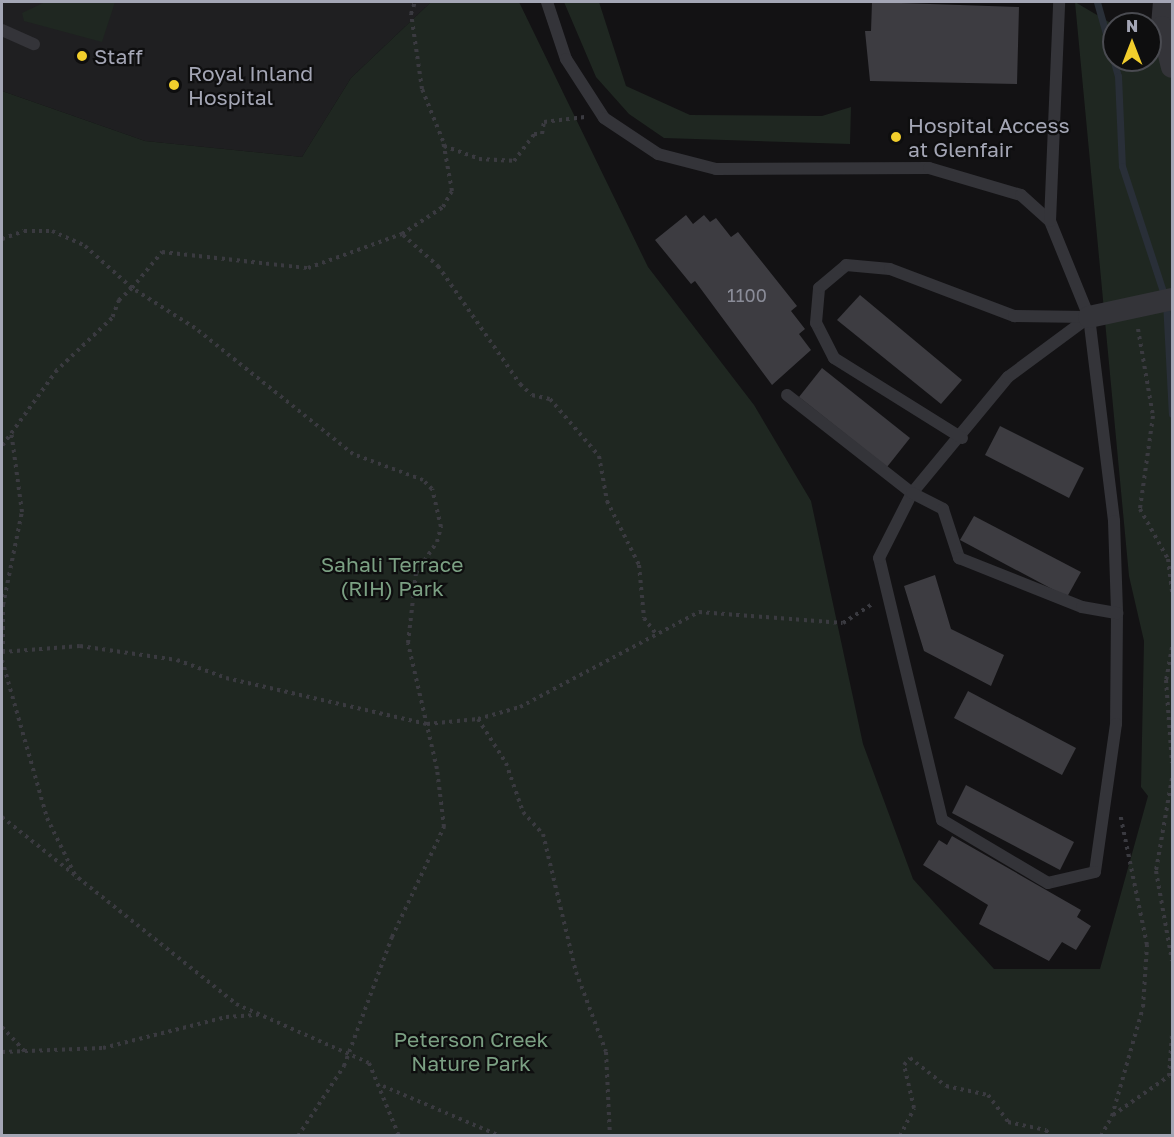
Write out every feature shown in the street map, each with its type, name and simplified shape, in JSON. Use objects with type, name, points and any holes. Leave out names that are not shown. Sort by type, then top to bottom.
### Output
[{"type":"street","points":[[1164,2],[1162,27],[1173,67]]},
{"type":"street","points":[[1089,317],[1137,310],[1173,299]]},
{"type":"lane","points":[[547,2],[566,59],[600,113],[658,154],[716,169],[929,168],[1021,195],[1050,221]]},
{"type":"lane","points":[[1059,2],[1050,221],[1089,317],[1114,521],[1117,613],[1108,794],[1095,872],[1075,880],[1048,883],[942,820],[879,558],[912,493],[962,438],[1008,377],[1089,317]]},
{"type":"lane","points":[[2,30],[34,44]]},
{"type":"lane","points":[[962,438],[834,358],[816,323],[819,288],[846,265],[890,269],[1014,316],[1089,317]]},
{"type":"lane","points":[[787,394],[912,493],[943,509],[959,558],[1082,608],[1117,613]]},
{"type":"path","points":[[2,446],[57,370],[112,318],[119,300],[147,276],[158,255],[170,250],[275,263],[294,270],[402,234],[444,207],[451,196],[444,146],[422,89],[411,14],[415,2]]},
{"type":"path","points":[[444,146],[479,159],[513,161],[534,134],[542,134],[544,122],[600,113]]},
{"type":"path","points":[[2,239],[24,231],[52,231],[85,246],[132,288],[195,328],[353,454],[412,475],[432,489],[441,527],[437,542],[416,573],[408,643],[428,724],[444,828],[392,937],[349,1053],[298,1136]]},
{"type":"path","points":[[402,234],[438,266],[520,384],[532,395],[550,399],[599,456],[607,501],[639,565],[644,618],[656,634]]},
{"type":"path","points":[[1137,310],[1153,416],[1140,509],[1168,559],[1173,594]]},
{"type":"path","points":[[11,431],[22,512],[3,605],[2,652],[80,646],[177,660],[226,678],[428,724],[478,719],[541,698],[580,670],[708,611],[843,623],[887,594]]},
{"type":"path","points":[[1173,647],[1166,680],[1173,763]]},
{"type":"path","points":[[2,660],[47,818],[81,884]]},
{"type":"path","points":[[478,719],[506,763],[523,812],[543,834],[576,972],[606,1052],[610,1136]]},
{"type":"path","points":[[1173,778],[1156,871],[1173,961]]},
{"type":"path","points":[[1101,1136],[1112,1116],[1143,1007],[1147,945],[1124,819],[1108,794]]},
{"type":"path","points":[[2,818],[81,884],[236,1005],[349,1053],[369,1064],[383,1086],[399,1136]]},
{"type":"path","points":[[2,1052],[103,1047],[226,1017],[258,1015]]},
{"type":"path","points":[[2,1027],[25,1052]]},
{"type":"path","points":[[1112,1116],[1169,1076],[1173,1034]]},
{"type":"path","points":[[900,1136],[914,1108],[904,1065],[910,1058],[946,1086],[988,1095],[1008,1122],[1046,1130],[1050,1136]]},
{"type":"path","points":[[383,1086],[500,1136]]},
{"type":"shaded area","name":"Royal Inland Hospital","points":[[2,2],[431,2],[351,78],[302,157],[145,141],[2,91]]},
{"type":"green space","points":[[45,2],[115,2],[102,42],[24,21],[22,13]]},
{"type":"green space","name":"Sahali Terrace (RIH) Park","points":[[431,2],[519,2],[648,267],[754,405],[811,501],[863,744],[913,879],[994,969],[1100,969],[1148,796],[1141,787],[1144,641],[1129,576],[1075,2],[1102,18],[1102,72],[1162,72],[1162,60],[1172,67],[1172,1135],[2,1136],[2,91],[145,141],[302,157],[351,78]]},
{"type":"green space","points":[[564,2],[599,2],[626,86],[690,115],[822,116],[851,107],[850,144],[664,138],[629,114],[596,77]]},
{"type":"building","points":[[872,2],[1019,7],[1017,84],[870,81],[865,31],[871,31]]},
{"type":"building","points":[[686,215],[693,224],[704,215],[710,222],[716,218],[731,237],[738,232],[797,306],[791,311],[805,329],[799,334],[811,350],[772,385],[695,281],[691,284],[655,240]]},
{"type":"building","points":[[860,295],[962,380],[941,404],[837,320]]},
{"type":"building","points":[[822,368],[910,438],[887,467],[799,397]]},
{"type":"building","points":[[1000,426],[1084,468],[1069,498],[985,455]]},
{"type":"building","points":[[974,516],[1081,572],[1067,597],[960,540]]},
{"type":"building","points":[[935,575],[951,629],[1004,655],[991,686],[924,651],[904,586]]},
{"type":"building","points":[[968,691],[1076,748],[1062,775],[954,718]]},
{"type":"building","points":[[966,785],[1074,842],[1060,870],[952,813]]},
{"type":"building","points":[[952,836],[1081,910],[1077,917],[1091,926],[1076,950],[1062,942],[1049,961],[979,924],[988,905],[923,865],[939,840],[947,845]]},
{"type":"waterway","points":[[1097,2],[1118,76],[1122,166],[1166,301],[1172,414]]},
{"type":"place","name":"Staff","points":[[82,56]]},
{"type":"place","name":"Royal Inland Hospital","points":[[174,85]]},
{"type":"place","name":"Hospital Access at Glenfair","points":[[896,137]]},
{"type":"park label","name":"Peterson Creek Nature Park","points":[[471,1051]]}]
